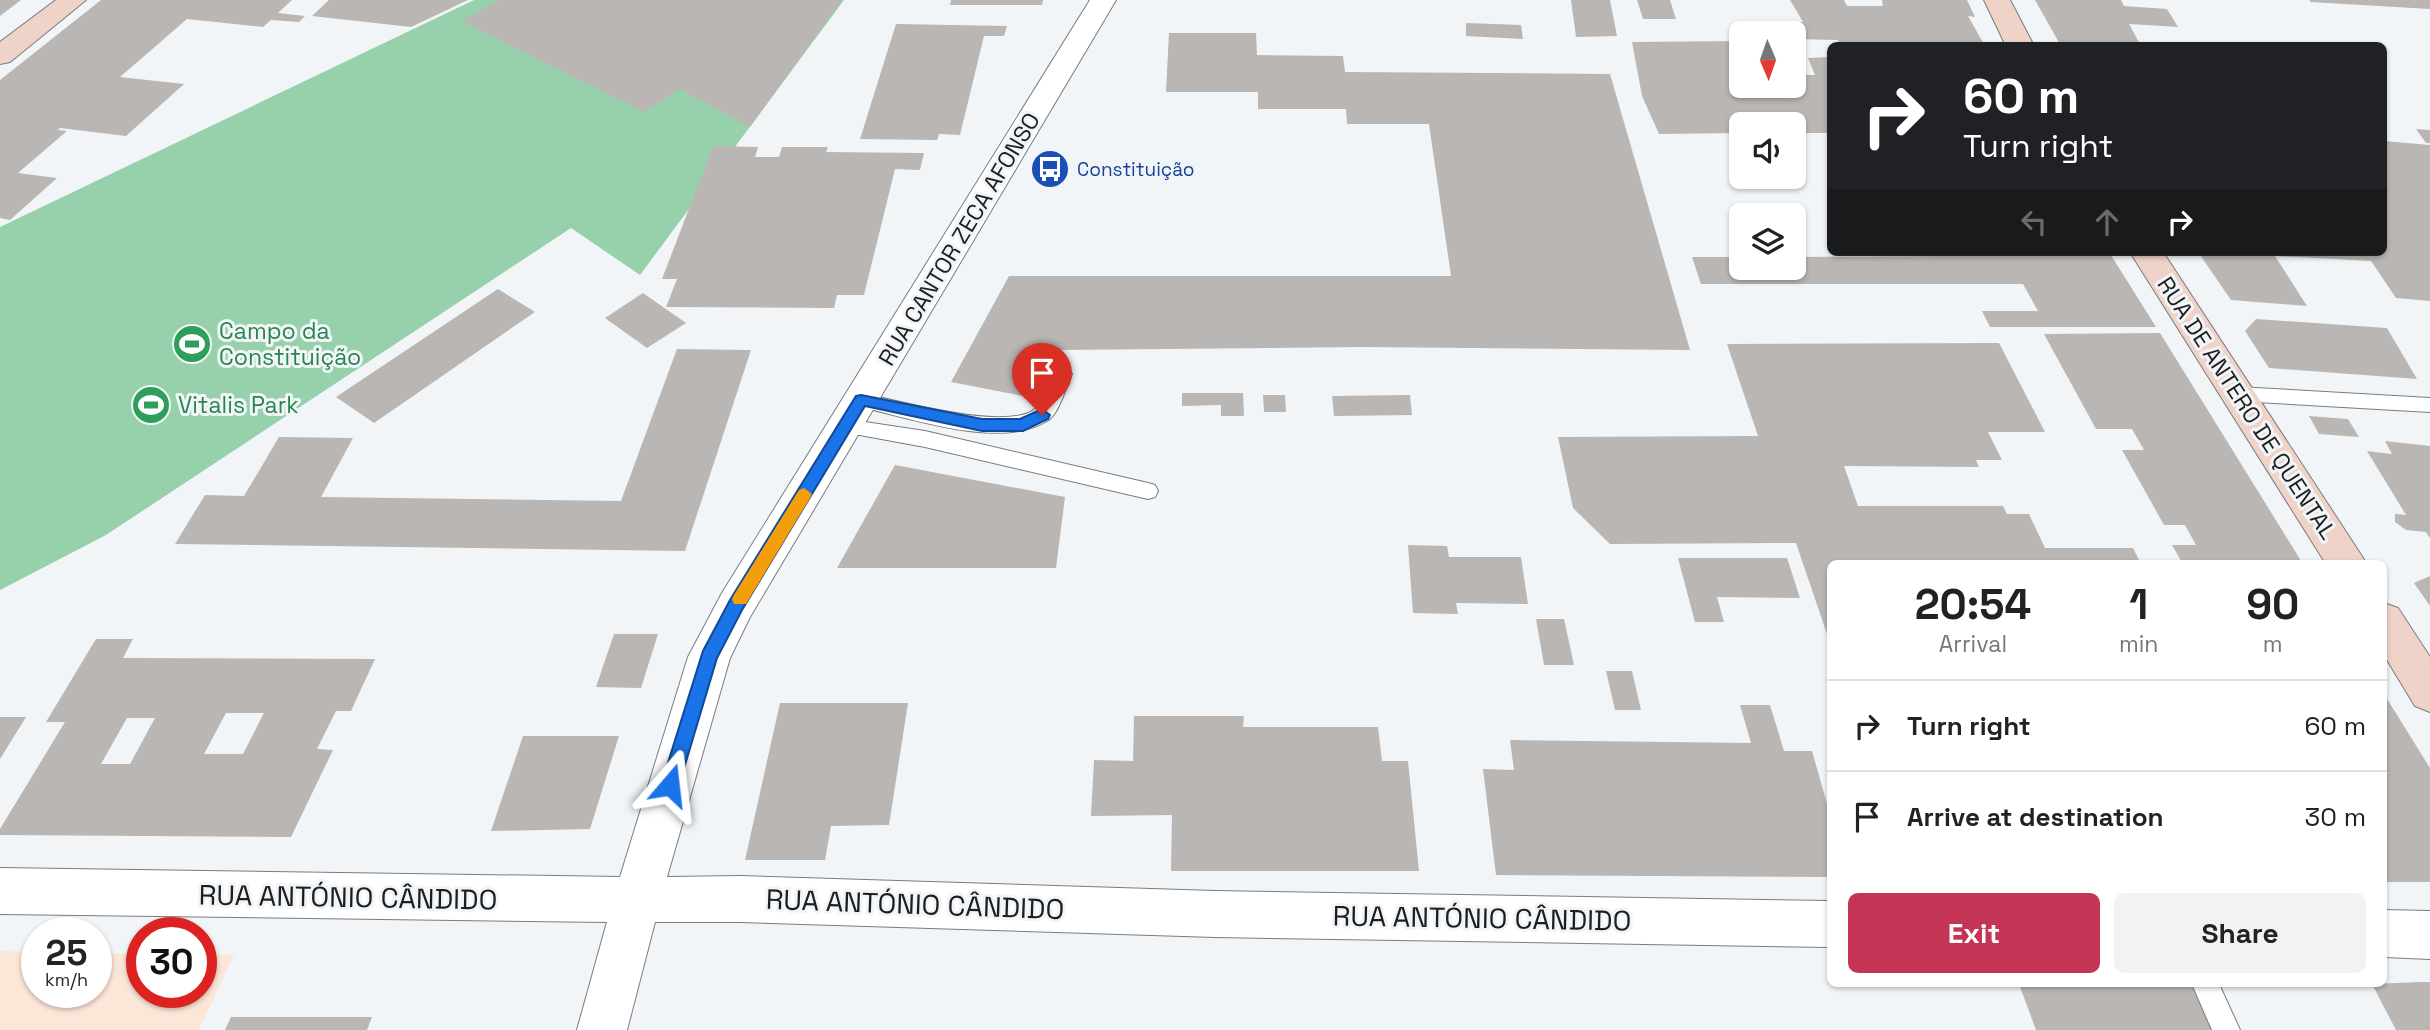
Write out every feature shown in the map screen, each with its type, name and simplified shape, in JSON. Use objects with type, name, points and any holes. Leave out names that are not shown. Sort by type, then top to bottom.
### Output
[{"type":"main road","points":[[0,33],[44,0]]},
{"type":"main road","points":[[0,56],[74,0]]},
{"type":"main road","points":[[1997,0],[2018,42]]},
{"type":"main road","name":"RUA DE ANTERO DE QUENTAL","points":[[2149,256],[2344,560]]},
{"type":"main road","points":[[2387,625],[2430,693]]},
{"type":"street","name":"RUA CANTOR ZECA AFONSO","points":[[602,1030],[656,831],[709,657],[736,605],[1103,0]]},
{"type":"street","name":"RUA ANTÓNIO CÂNDIDO","points":[[0,891],[639,900],[742,899],[1215,914],[1827,925]]},
{"type":"street","points":[[2387,934],[2430,935]]},
{"type":"lane","points":[[853,413],[982,425],[1023,425],[1042,415],[1062,374]]},
{"type":"lane","points":[[2238,394],[2430,405]]},
{"type":"lane","points":[[853,413],[925,439],[1149,491]]},
{"type":"lane","points":[[2206,987],[2226,1030]]},
{"type":"shaded area","points":[[0,951],[21,952],[21,1008],[112,1008],[112,953],[126,954],[126,1008],[209,1008],[199,1030],[0,1030]]},
{"type":"shaded area","points":[[217,955],[234,955],[217,991]]},
{"type":"green space","name":"Campo da Constituição","points":[[474,0],[844,0],[640,275],[571,228],[106,535],[0,590],[0,227]]},
{"type":"building","points":[[0,0],[21,0],[0,16]]},
{"type":"building","points":[[101,0],[292,0],[278,13],[305,16],[299,22],[271,20],[263,27],[187,19],[120,77],[184,84],[126,136],[60,128],[58,130],[67,131],[18,173],[57,178],[10,220],[0,218],[0,80]]},
{"type":"building","points":[[329,0],[468,0],[411,27],[312,16]]},
{"type":"building","points":[[500,0],[842,0],[750,127],[680,89],[644,112],[461,21]]},
{"type":"building","points":[[951,0],[1043,0],[1042,5],[950,5]]},
{"type":"building","points":[[1571,0],[1610,0],[1617,36],[1576,37]]},
{"type":"building","points":[[1637,0],[1670,0],[1676,19],[1643,19]]},
{"type":"building","points":[[1790,0],[1844,0],[1847,6],[1883,6],[1882,0],[1967,0],[1975,17],[1968,16],[1983,42],[1839,42],[1806,39],[1806,21],[1802,21]]},
{"type":"building","points":[[2035,0],[2121,0],[2124,6],[2167,9],[2178,27],[2129,24],[2139,42],[2059,42]]},
{"type":"building","points":[[2430,0],[2430,9],[2310,2]]},
{"type":"building","points":[[1466,23],[1521,25],[1523,39],[1466,36]]},
{"type":"building","points":[[896,24],[1007,26],[1004,36],[984,36],[960,135],[939,134],[937,140],[860,139]]},
{"type":"building","points":[[1169,33],[1256,33],[1257,55],[1343,56],[1345,72],[1610,74],[1690,350],[1361,347],[1056,350],[1033,398],[951,382],[1009,276],[1451,276],[1429,124],[1347,124],[1346,109],[1258,109],[1258,92],[1166,92]]},
{"type":"building","points":[[1729,41],[1729,98],[1806,98],[1806,75],[1815,75],[1808,58],[1827,57],[1827,133],[1806,133],[1806,112],[1729,112],[1729,133],[1659,134],[1642,96],[1632,42]]},
{"type":"building","points":[[2416,129],[2430,130],[2430,143],[2426,143]]},
{"type":"building","points":[[2387,141],[2430,145],[2430,301],[2396,298],[2371,261],[2275,256],[2387,256]]},
{"type":"building","points":[[713,146],[758,147],[755,157],[779,157],[782,147],[828,147],[826,152],[924,153],[920,170],[895,169],[864,295],[837,295],[834,308],[666,307],[677,279],[662,279]]},
{"type":"building","points":[[2112,256],[2156,327],[1990,327],[1982,311],[2038,311],[2023,284],[1701,284],[1692,257],[1729,257],[1729,280],[1806,280],[1806,257]]},
{"type":"building","points":[[2201,256],[2275,256],[2307,306],[2231,300]]},
{"type":"building","points":[[498,289],[535,312],[374,423],[336,397]]},
{"type":"building","points":[[643,293],[686,323],[647,348],[605,318]]},
{"type":"building","points":[[2256,319],[2387,328],[2417,379],[2269,368],[2245,331]]},
{"type":"building","points":[[2160,333],[2301,560],[2181,560],[2172,545],[2196,545],[2185,525],[2164,525],[2122,450],[2144,450],[2132,429],[2096,429],[2044,334]]},
{"type":"building","points":[[1999,343],[2045,432],[1988,432],[2002,460],[1976,460],[1979,467],[1844,466],[1858,506],[2003,506],[2007,514],[2029,514],[2045,548],[2133,548],[2139,560],[1827,560],[1827,634],[1796,543],[1610,544],[1573,508],[1558,437],[1758,436],[1727,344]]},
{"type":"building","points":[[677,349],[751,350],[685,551],[175,544],[205,495],[244,496],[279,437],[353,438],[321,497],[621,501]]},
{"type":"building","points":[[1182,393],[1243,393],[1244,416],[1221,416],[1221,405],[1182,406]]},
{"type":"building","points":[[1263,395],[1285,395],[1286,412],[1264,412]]},
{"type":"building","points":[[1410,395],[1412,415],[1334,416],[1332,396]]},
{"type":"building","points":[[2309,416],[2348,419],[2359,437],[2319,434]]},
{"type":"building","points":[[2385,441],[2430,446],[2430,538],[2426,532],[2406,530],[2395,522],[2395,514],[2406,515],[2367,451],[2392,454]]},
{"type":"building","points":[[895,465],[1065,497],[1056,568],[837,568]]},
{"type":"building","points":[[1408,545],[1447,546],[1449,557],[1521,557],[1528,604],[1456,603],[1458,614],[1413,613]]},
{"type":"building","points":[[1678,558],[1787,558],[1800,598],[1717,597],[1724,622],[1695,622]]},
{"type":"building","points":[[2430,576],[2430,606],[2414,583]]},
{"type":"building","points":[[1536,619],[1564,619],[1574,665],[1544,665]]},
{"type":"building","points":[[614,634],[658,634],[641,688],[596,687]]},
{"type":"building","points":[[96,639],[133,639],[123,658],[375,659],[351,711],[336,711],[317,749],[333,750],[291,837],[0,835],[0,829],[65,722],[46,722]],"holes":[[[226,713],[264,713],[243,754],[204,754]],[[127,718],[155,718],[130,764],[101,764]]]},
{"type":"building","points":[[1606,671],[1632,671],[1641,710],[1615,710]]},
{"type":"building","points":[[2387,699],[2430,768],[2430,882],[2387,882]]},
{"type":"building","points":[[780,703],[908,703],[889,825],[831,826],[825,860],[745,860]]},
{"type":"building","points":[[1740,705],[1770,705],[1784,751],[1812,751],[1827,804],[1827,877],[1496,875],[1483,769],[1514,770],[1510,740],[1751,743]]},
{"type":"building","points":[[1134,716],[1244,716],[1243,727],[1378,727],[1382,761],[1408,761],[1419,871],[1171,871],[1172,815],[1091,816],[1094,760],[1133,761]]},
{"type":"building","points":[[0,717],[26,717],[0,759]]},
{"type":"building","points":[[523,736],[619,736],[590,829],[491,831]]},
{"type":"building","points":[[2430,982],[2430,1030],[2396,1030],[2374,987],[2387,987],[2387,983]]},
{"type":"building","points":[[2020,987],[2192,987],[2212,1030],[2036,1030]]},
{"type":"building","points":[[231,1017],[372,1017],[367,1030],[225,1030]]},
{"type":"slow traffic","points":[[740,599],[804,494]]},
{"type":"place","name":"Constituição","points":[[1050,169]]},
{"type":"place","name":"Campo da Constituição","points":[[192,344]]},
{"type":"place","name":"Vitalis Park","points":[[151,405]]},
{"type":"route","points":[[670,785],[709,657],[736,605],[861,400],[982,425],[1023,425],[1042,415]]}]
